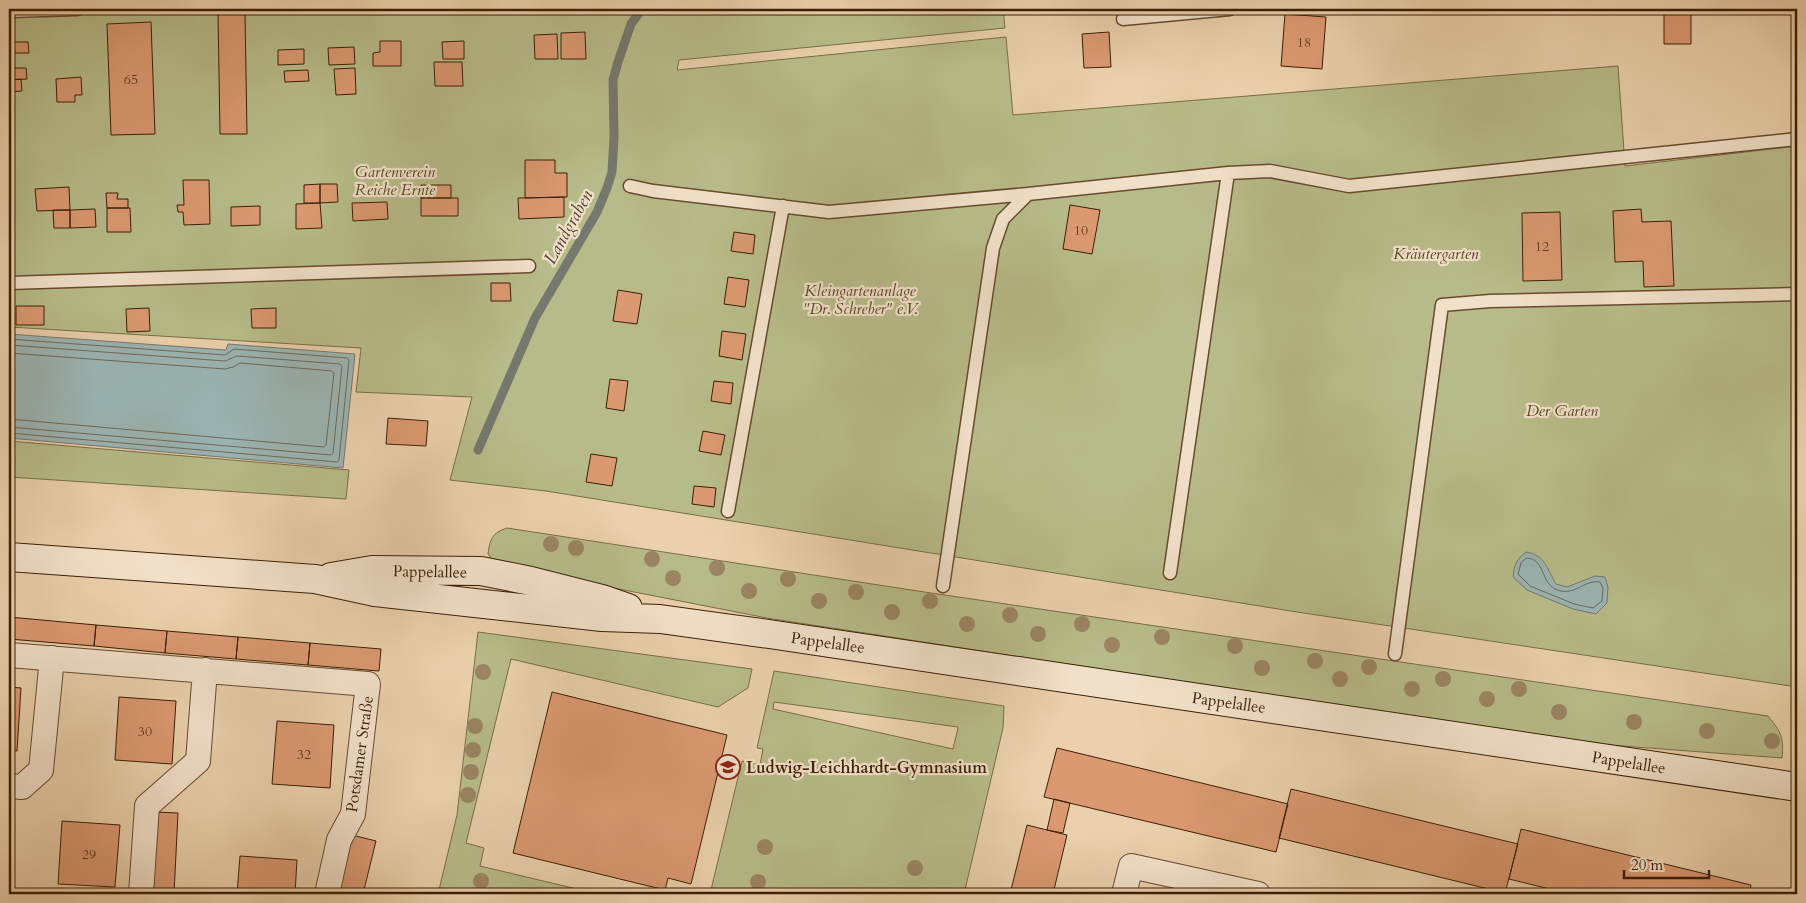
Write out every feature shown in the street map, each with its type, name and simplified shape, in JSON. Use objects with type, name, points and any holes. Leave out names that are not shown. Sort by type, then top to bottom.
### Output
[{"type":"main road","name":"Pappelallee","points":[[9,557],[315,579],[375,592],[602,617],[660,619],[1797,787]]},
{"type":"street","name":"Potsdamer Straße","points":[[9,655],[368,684],[353,814],[340,840],[327,894]]},
{"type":"street","points":[[9,786],[22,787],[41,770],[52,658]]},
{"type":"street","points":[[141,894],[147,806],[198,761],[205,670]]},
{"type":"street","points":[[1124,894],[1131,866],[1258,894]]},
{"type":"lane","points":[[9,11],[77,9]]},
{"type":"lane","points":[[1123,19],[1230,9]]},
{"type":"lane","points":[[630,186],[653,191],[829,212],[1228,173],[1270,171],[1349,186],[1797,139]]},
{"type":"lane","points":[[1170,573],[1228,173]]},
{"type":"lane","points":[[943,586],[993,248],[1003,219],[1028,194]]},
{"type":"lane","points":[[728,511],[783,206]]},
{"type":"lane","points":[[9,283],[529,266]]},
{"type":"lane","points":[[1395,654],[1442,305],[1490,301],[1797,294]]},
{"type":"green space","points":[[9,9],[1003,9],[1005,28],[679,60],[677,70],[1006,37],[1013,115],[1618,66],[1625,166],[1797,146],[1797,687],[1297,612],[546,491],[450,480],[472,397],[356,392],[361,348],[9,327]]},
{"type":"green space","points":[[9,441],[349,470],[346,499],[9,477]]},
{"type":"green space","points":[[507,528],[931,593],[1768,716],[1781,735],[1782,758],[1609,745],[1352,708],[767,618],[578,581],[493,561],[488,554],[491,540],[495,534]]},
{"type":"green space","points":[[478,632],[752,669],[748,688],[718,707],[511,659],[466,843],[484,848],[480,866],[577,889],[576,894],[438,894],[457,815]]},
{"type":"green space","points":[[774,671],[1004,706],[1003,728],[964,894],[710,894],[742,761],[760,765],[763,749],[757,748]],"holes":[[[774,702],[958,727],[953,749],[773,709]]]},
{"type":"water","points":[[9,334],[226,350],[228,344],[355,354],[343,468],[9,438]]},
{"type":"water","points":[[1526,552],[1541,559],[1556,584],[1567,587],[1595,576],[1605,577],[1608,587],[1607,603],[1596,614],[1573,609],[1527,590],[1513,577],[1516,563]]},
{"type":"building","points":[[1664,9],[1691,9],[1691,44],[1664,44]]},
{"type":"building","points":[[218,14],[245,14],[247,134],[220,134]]},
{"type":"building","points":[[1285,14],[1326,17],[1322,69],[1281,66]]},
{"type":"building","points":[[151,22],[155,134],[111,135],[107,24]]},
{"type":"building","points":[[585,32],[586,59],[561,59],[561,33]]},
{"type":"building","points":[[1109,32],[1111,67],[1084,68],[1082,34]]},
{"type":"building","points":[[557,34],[558,59],[535,59],[534,35]]},
{"type":"building","points":[[380,41],[401,41],[401,66],[373,66],[373,53],[380,52]]},
{"type":"building","points":[[464,41],[464,59],[443,59],[442,42]]},
{"type":"building","points":[[14,42],[28,42],[29,53],[15,53]]},
{"type":"building","points":[[354,47],[355,64],[329,65],[328,48]]},
{"type":"building","points":[[304,49],[304,64],[278,65],[278,50]]},
{"type":"building","points":[[9,53],[12,53],[13,68],[26,68],[27,79],[9,80]]},
{"type":"building","points":[[434,62],[462,62],[463,86],[435,86]]},
{"type":"building","points":[[355,68],[356,94],[336,95],[334,69]]},
{"type":"building","points":[[308,70],[309,81],[285,82],[284,71]]},
{"type":"building","points":[[81,77],[82,95],[75,95],[75,102],[57,102],[56,79]]},
{"type":"building","points":[[21,79],[22,91],[9,92],[9,80]]},
{"type":"building","points":[[525,160],[555,160],[555,173],[567,173],[567,197],[525,198]]},
{"type":"building","points":[[183,180],[209,180],[210,224],[184,225],[183,212],[178,212],[177,205],[184,205]]},
{"type":"building","points":[[320,184],[320,203],[304,203],[304,185]]},
{"type":"building","points":[[320,184],[337,184],[338,202],[320,203]]},
{"type":"building","points":[[421,185],[451,185],[451,198],[421,198]]},
{"type":"building","points":[[69,187],[70,210],[37,211],[35,189]]},
{"type":"building","points":[[106,193],[118,193],[117,199],[128,199],[128,208],[107,208]]},
{"type":"building","points":[[564,197],[564,217],[519,219],[518,198]]},
{"type":"building","points":[[421,198],[458,198],[458,216],[421,216]]},
{"type":"building","points":[[387,202],[388,219],[353,221],[352,203]]},
{"type":"building","points":[[320,203],[322,228],[296,229],[296,204]]},
{"type":"building","points":[[1070,205],[1100,210],[1092,254],[1063,249]]},
{"type":"building","points":[[260,206],[260,225],[231,226],[231,207]]},
{"type":"building","points":[[107,208],[130,208],[131,232],[107,232]]},
{"type":"building","points":[[95,209],[96,227],[70,228],[70,210]]},
{"type":"building","points":[[1641,209],[1642,222],[1671,221],[1674,286],[1644,287],[1643,261],[1615,262],[1613,211]]},
{"type":"building","points":[[53,210],[70,210],[70,228],[54,228]]},
{"type":"building","points":[[1560,212],[1562,280],[1523,281],[1522,213]]},
{"type":"building","points":[[734,232],[755,235],[753,254],[731,251]]},
{"type":"building","points":[[728,277],[749,280],[745,307],[724,304]]},
{"type":"building","points":[[491,283],[510,283],[511,301],[491,301]]},
{"type":"building","points":[[618,290],[642,294],[637,324],[613,321]]},
{"type":"building","points":[[16,306],[44,306],[44,325],[16,325]]},
{"type":"building","points":[[149,308],[150,331],[127,332],[126,309]]},
{"type":"building","points":[[276,308],[276,328],[252,328],[251,309]]},
{"type":"building","points":[[722,331],[746,334],[742,360],[719,356]]},
{"type":"building","points":[[610,379],[628,381],[624,411],[606,408]]},
{"type":"building","points":[[714,381],[733,383],[731,404],[711,401]]},
{"type":"building","points":[[388,418],[428,421],[426,446],[386,444]]},
{"type":"building","points":[[703,431],[725,435],[721,455],[699,451]]},
{"type":"building","points":[[591,454],[617,458],[612,486],[586,482]]},
{"type":"building","points":[[694,486],[716,488],[714,507],[692,504]]},
{"type":"building","points":[[9,617],[96,625],[94,646],[9,639]]},
{"type":"building","points":[[96,625],[167,631],[165,653],[94,646]]},
{"type":"building","points":[[167,631],[238,637],[236,659],[165,653]]},
{"type":"building","points":[[238,637],[310,643],[308,665],[236,659]]},
{"type":"building","points":[[310,643],[381,649],[379,671],[308,665]]},
{"type":"building","points":[[9,687],[21,688],[17,751],[9,750]]},
{"type":"building","points":[[552,692],[727,735],[691,884],[668,878],[665,890],[513,853]]},
{"type":"building","points":[[119,697],[176,701],[172,764],[115,760]]},
{"type":"building","points":[[277,721],[334,725],[330,788],[272,784]]},
{"type":"building","points":[[1057,748],[1288,804],[1276,852],[1044,797]]},
{"type":"building","points":[[1291,789],[1518,844],[1505,893],[1279,838]]},
{"type":"building","points":[[1054,799],[1070,803],[1063,833],[1047,830]]},
{"type":"building","points":[[155,812],[178,813],[174,894],[151,894]]},
{"type":"building","points":[[62,821],[120,825],[115,887],[58,884]]},
{"type":"building","points":[[1027,825],[1067,835],[1053,894],[1010,894]]},
{"type":"building","points":[[1521,829],[1751,885],[1749,894],[1570,894],[1509,879]]},
{"type":"building","points":[[352,835],[376,841],[363,894],[337,894]]},
{"type":"building","points":[[240,856],[297,860],[295,894],[237,894]]},
{"type":"waterway","name":"Landgraben","points":[[478,450],[535,318],[597,212],[607,188],[612,172],[614,137],[613,80],[631,24],[642,9]]},
{"type":"place","name":"Ludwig-Leichhardt-Gymnasium","points":[[728,767]]},
{"type":"park label","name":"Gartenverein Reiche Ernte","points":[[395,180]]},
{"type":"park label","name":"Kräutergarten","points":[[1436,253]]},
{"type":"park label","name":"Kleingartenanlage \"Dr. Schreber\" e.V.","points":[[860,299]]},
{"type":"park label","name":"Der Garten","points":[[1562,410]]}]
